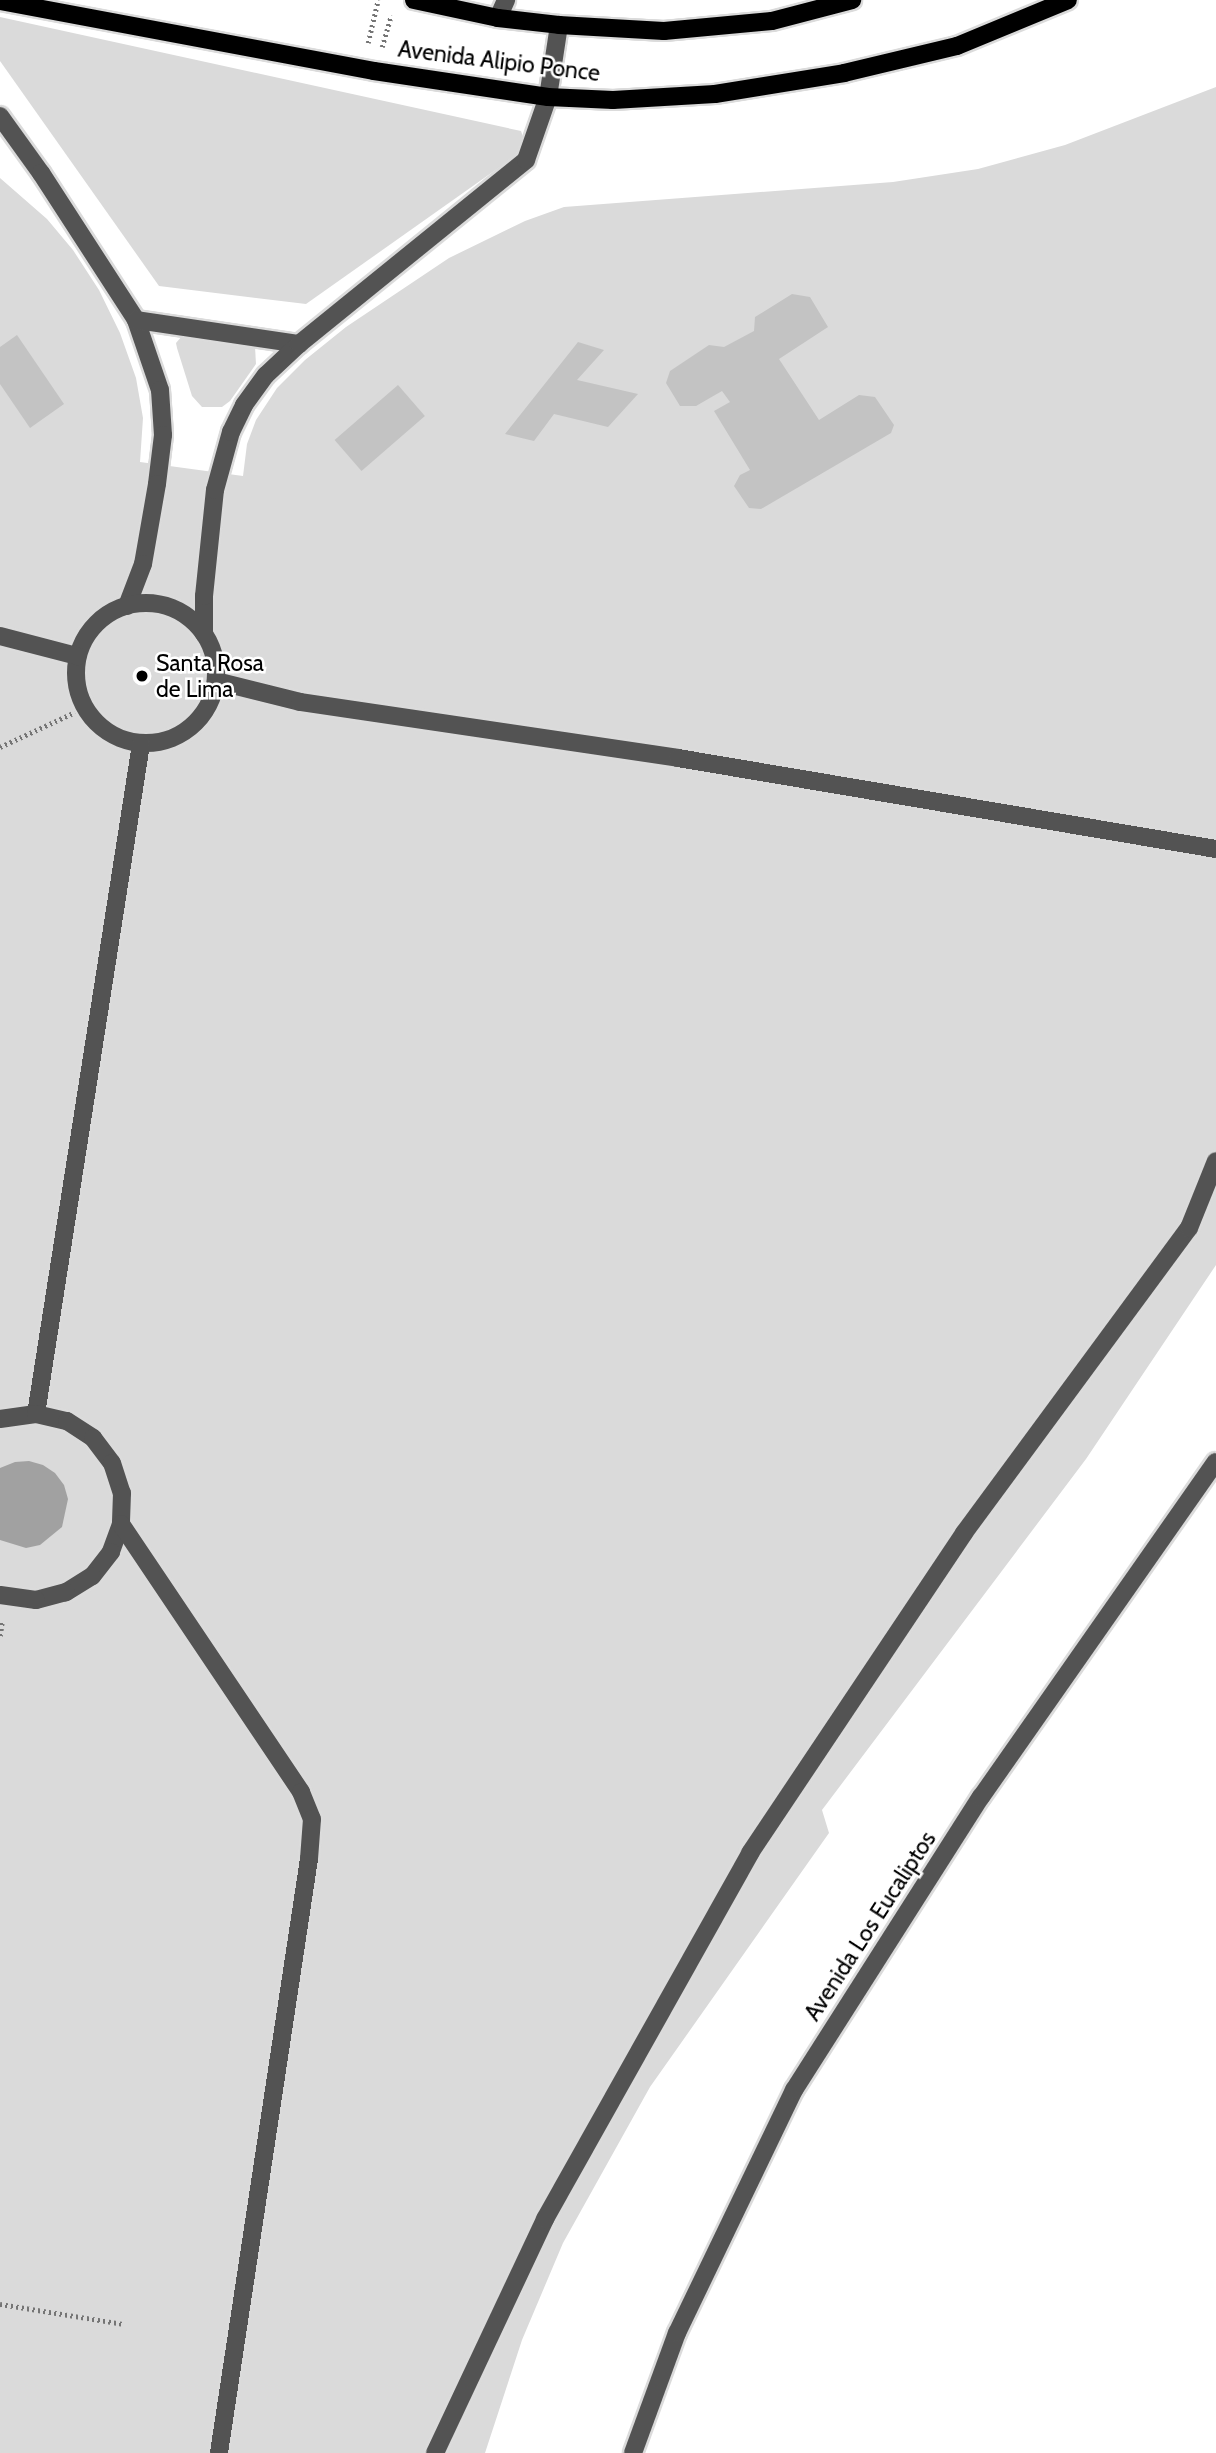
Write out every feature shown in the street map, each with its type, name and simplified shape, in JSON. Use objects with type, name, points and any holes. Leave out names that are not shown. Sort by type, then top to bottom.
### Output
[{"type":"main road","name":"Avenida Alipio Ponce","points":[[414,0],[498,18],[559,25],[664,31],[772,21],[852,0]]},
{"type":"main road","name":"Avenida Alipio Ponce","points":[[0,1],[367,69],[548,97],[613,100],[715,94],[844,73],[957,46],[1068,0]]},
{"type":"street","points":[[498,18],[506,0]]},
{"type":"street","points":[[204,634],[204,596],[215,490],[232,432],[244,405],[265,375],[299,344],[526,160],[548,97],[559,25]]},
{"type":"street","points":[[0,116],[41,173],[136,320],[160,390],[163,435],[143,564],[127,606]]},
{"type":"street","points":[[136,320],[299,344]]},
{"type":"street","points":[[148,603],[170,607],[189,618],[204,634],[212,648],[216,681],[211,702],[199,720],[183,734],[163,742],[141,744],[118,739],[98,726],[84,708],[75,674],[77,656],[84,639],[95,624],[109,613],[127,606],[148,603]]},
{"type":"street","points":[[0,636],[77,656]]},
{"type":"street","points":[[216,681],[300,702],[678,758],[1216,849]]},
{"type":"street","points":[[36,1414],[141,744]]},
{"type":"street","points":[[435,2453],[545,2219],[750,1853],[964,1533],[1189,1228],[1216,1161]]},
{"type":"street","points":[[0,1419],[36,1414],[67,1421],[93,1438],[112,1463],[122,1493],[121,1524],[111,1552],[92,1576],[66,1592],[36,1600],[0,1595]]},
{"type":"street","name":"Avenida Los Eucaliptos","points":[[633,2453],[677,2333],[794,2091],[981,1797],[1216,1462]]},
{"type":"street","points":[[121,1524],[301,1792],[312,1819],[309,1859],[219,2453]]},
{"type":"path","points":[[367,69],[378,0]]},
{"type":"path","points":[[367,69],[392,8]]},
{"type":"path","points":[[0,747],[84,708]]},
{"type":"path","points":[[0,2304],[124,2324]]},
{"type":"shaded area","points":[[0,17],[521,131],[524,140],[514,157],[306,304],[159,286],[0,61]]},
{"type":"shaded area","points":[[1216,87],[1216,1265],[1086,1459],[822,1810],[829,1833],[650,2087],[563,2243],[522,2340],[485,2453],[0,2453],[0,178],[47,219],[73,250],[99,290],[120,333],[136,378],[143,418],[140,462],[243,476],[247,444],[256,420],[277,388],[305,360],[346,327],[449,258],[525,221],[564,207],[893,182],[978,169],[1065,145]]},
{"type":"shaded area","points":[[182,336],[252,344],[255,347],[256,364],[230,401],[222,407],[202,407],[192,396],[176,343]]},
{"type":"shaded area","points":[[29,1461],[43,1465],[55,1473],[64,1485],[68,1499],[62,1527],[40,1545],[26,1548],[0,1540],[0,1468],[15,1462]]},
{"type":"building","points":[[792,294],[810,297],[828,327],[779,359],[819,420],[859,395],[875,397],[894,425],[891,433],[761,509],[749,508],[734,486],[740,475],[750,470],[714,411],[730,402],[722,391],[696,406],[680,406],[666,383],[670,371],[709,345],[724,347],[754,331],[755,317]]},
{"type":"building","points":[[17,335],[64,404],[30,428],[0,384],[0,347]]},
{"type":"building","points":[[578,342],[604,350],[577,380],[638,394],[608,427],[554,414],[534,441],[505,434]]},
{"type":"building","points":[[398,385],[425,416],[362,471],[335,440]]},
{"type":"place","name":"Santa Rosa de Lima","points":[[142,676]]}]
